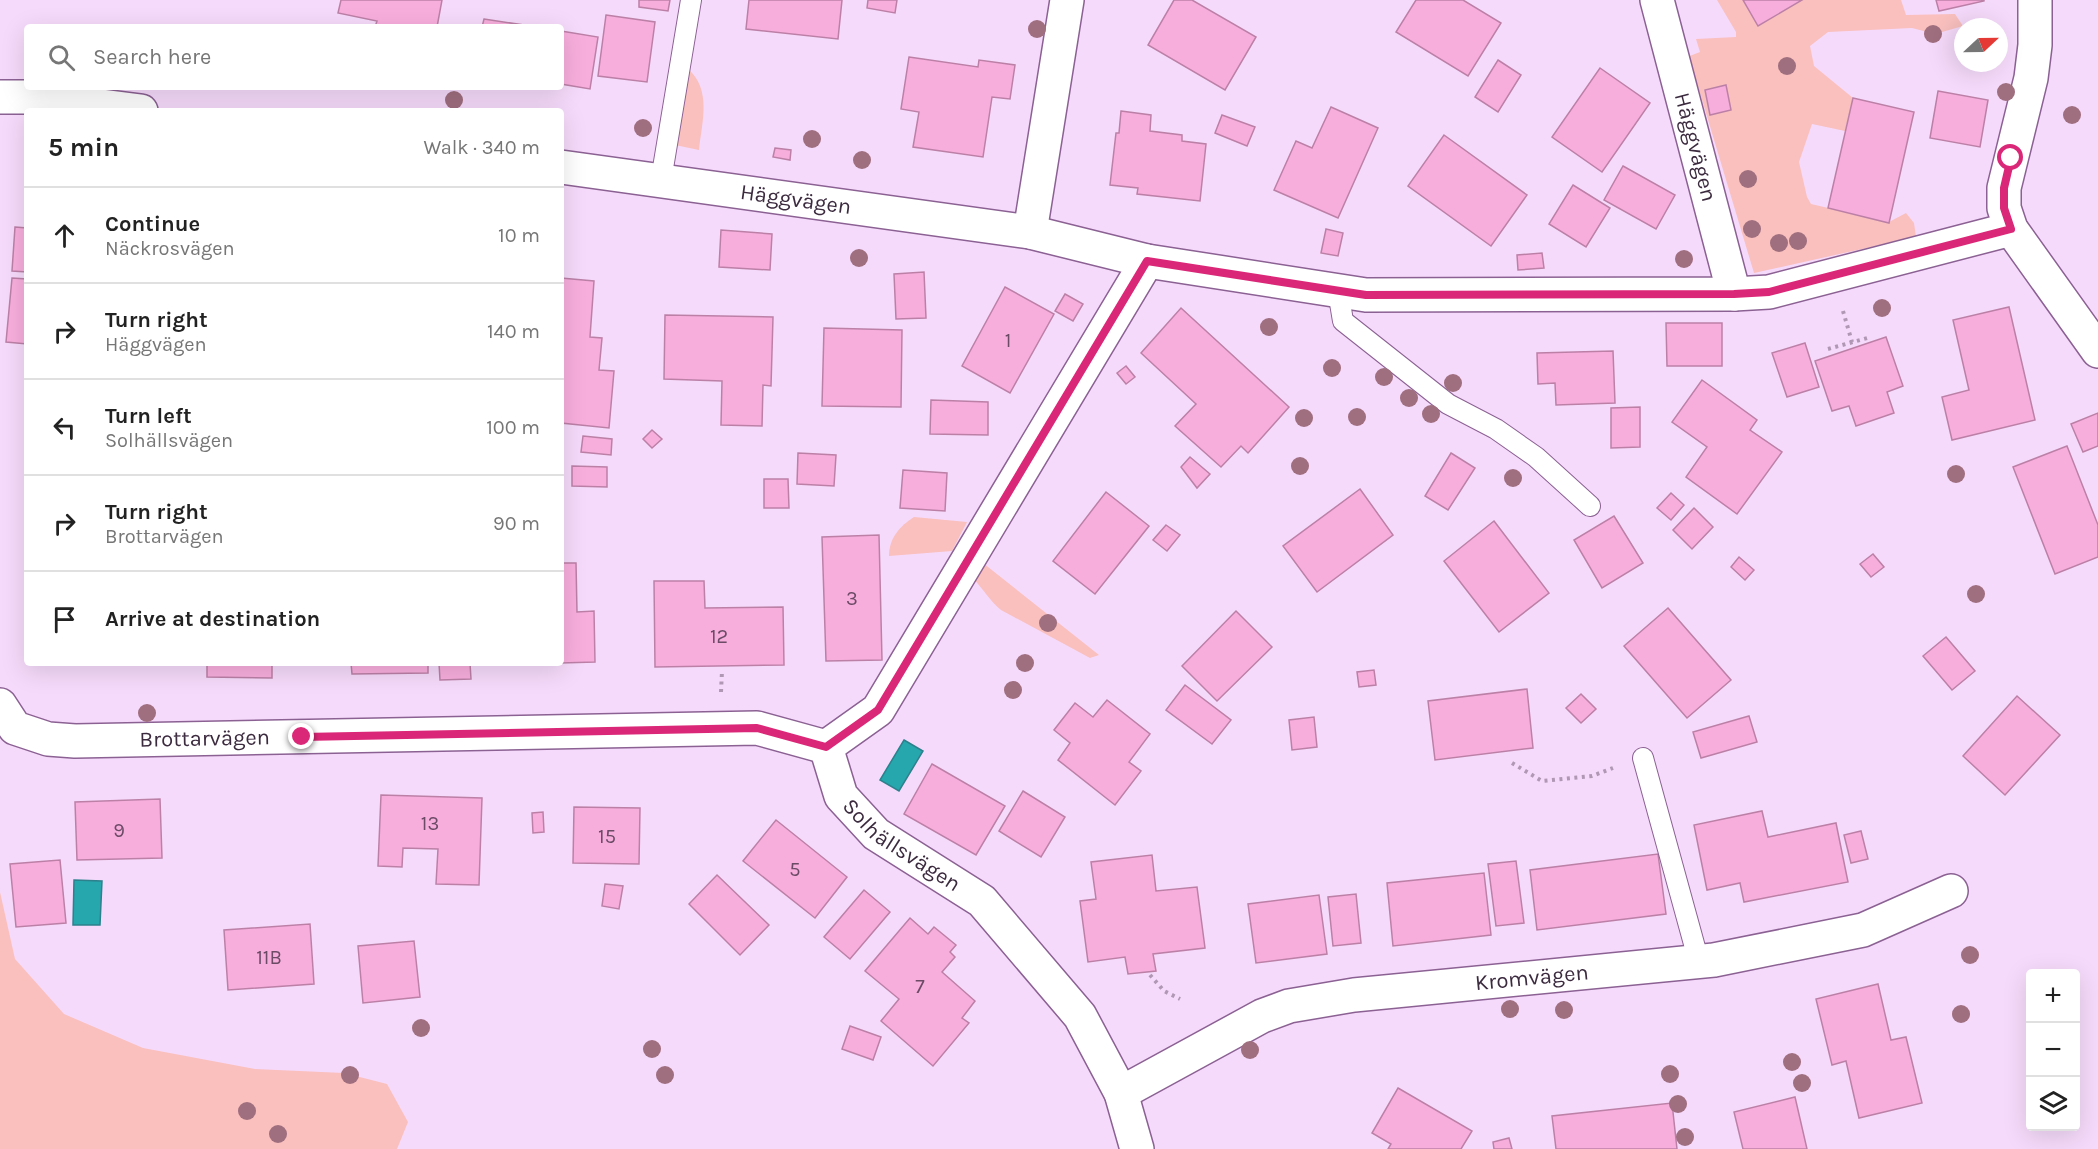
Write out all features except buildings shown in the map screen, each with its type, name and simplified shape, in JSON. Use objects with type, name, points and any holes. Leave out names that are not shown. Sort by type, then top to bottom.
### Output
[{"type":"street","points":[[1030,232],[1067,0]]},
{"type":"street","name":"Häggvägen","points":[[1657,0],[1734,294]]},
{"type":"street","points":[[2035,0],[2035,45],[2031,78],[2004,188],[2004,208],[2011,229],[2098,351]]},
{"type":"street","points":[[0,97],[31,97],[117,108]]},
{"type":"street","name":"Häggvägen","points":[[564,167],[1030,232],[1147,261],[1366,295],[1769,292],[2011,229]]},
{"type":"street","points":[[826,747],[878,710],[1147,261]]},
{"type":"street","name":"Brottarvägen","points":[[5,722],[48,739],[75,741],[757,728],[826,747]]},
{"type":"street","name":"Solhällsvägen","points":[[826,747],[841,796],[876,834],[982,902],[1080,1016],[1121,1093],[1137,1149]]},
{"type":"street","name":"Kromvägen","points":[[1121,1093],[1262,1016],[1289,1005],[1354,995],[1699,962],[1863,930],[1951,891]]},
{"type":"lane","points":[[661,180],[691,0]]},
{"type":"lane","points":[[1338,291],[1343,321],[1448,404],[1496,429],[1536,457],[1590,506]]},
{"type":"lane","points":[[1642,758],[1699,962]]},
{"type":"path","points":[[1828,349],[1871,337]]},
{"type":"path","points":[[1512,763],[1542,781],[1592,776],[1642,758]]},
{"type":"path","points":[[1150,975],[1164,992],[1180,999]]},
{"type":"shaded area","points":[[1717,0],[1743,0],[1758,26],[1802,0],[1901,0],[1906,15],[1955,14],[1958,18],[1954,18],[1954,29],[1935,34],[1912,28],[1828,32],[1810,46],[1814,66],[1853,98],[1845,131],[1812,124],[1799,162],[1807,197],[1811,204],[1889,222],[1906,213],[1914,223],[1916,237],[1754,273],[1691,63],[1687,57],[1700,52],[1696,39],[1736,37],[1736,32]]},
{"type":"shaded area","points":[[688,69],[695,77],[703,96],[704,107],[699,150],[675,145]]},
{"type":"shaded area","points":[[914,517],[967,522],[952,551],[889,556],[896,533]]},
{"type":"shaded area","points":[[983,563],[1099,655],[1090,658],[1001,610],[973,578]]},
{"type":"shaded area","points":[[904,740],[923,751],[899,791],[880,780]]},
{"type":"shaded area","points":[[74,880],[102,881],[100,925],[73,925]]},
{"type":"shaded area","points":[[0,892],[15,959],[64,1014],[143,1048],[255,1069],[344,1073],[387,1084],[408,1122],[397,1149],[0,1149]]},
{"type":"route","points":[[302,737],[757,728],[826,747],[878,710],[1147,261],[1366,295],[1769,292],[2011,229],[2004,208],[2004,188],[2011,158]]}]
